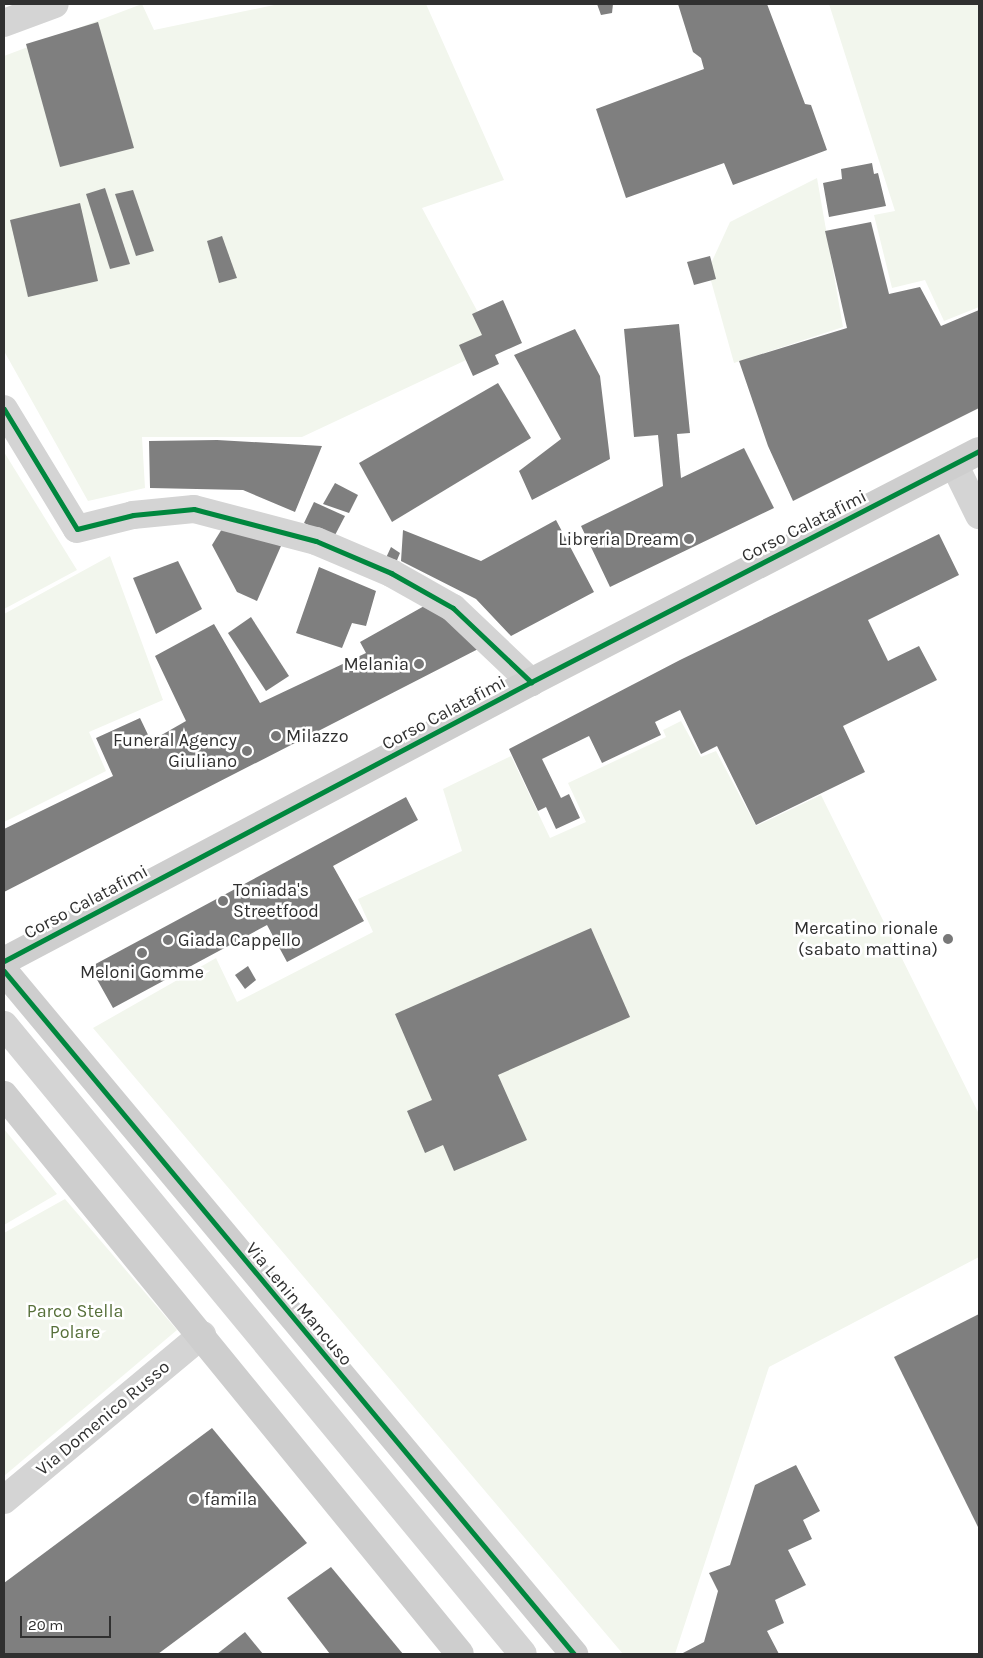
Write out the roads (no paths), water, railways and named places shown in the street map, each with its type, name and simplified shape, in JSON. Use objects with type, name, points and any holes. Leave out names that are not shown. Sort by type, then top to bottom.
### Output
[{"type":"street","points":[[4,23],[55,4]]},
{"type":"street","points":[[4,409],[77,529],[133,515],[194,509],[316,541],[390,573],[453,608],[531,682]]},
{"type":"street","name":"Corso Calatafimi","points":[[4,961],[531,682],[979,451]]},
{"type":"street","points":[[954,464],[979,515]]},
{"type":"street","name":"Via Lenin Mancuso","points":[[4,970],[574,1654]]},
{"type":"street","points":[[4,1025],[522,1654]]},
{"type":"street","points":[[4,1095],[202,1335],[460,1654]]},
{"type":"street","name":"Via Domenico Russo","points":[[4,1500],[202,1335]]},
{"type":"place","name":"Libreria Dream","points":[[689,539]]},
{"type":"place","name":"Melania","points":[[419,664]]},
{"type":"place","name":"Milazzo","points":[[276,736]]},
{"type":"place","name":"Funeral Agency Giuliano","points":[[247,751]]},
{"type":"place","name":"Toniada's Streetfood","points":[[223,901]]},
{"type":"place","name":"Mercatino rionale (sabato mattina)","points":[[948,939]]},
{"type":"place","name":"Giada Cappello","points":[[168,940]]},
{"type":"place","name":"Meloni Gomme","points":[[142,953]]},
{"type":"place","name":"famila","points":[[194,1499]]},
{"type":"park label","name":"Parco Stella Polare","points":[[75,1322]]}]
